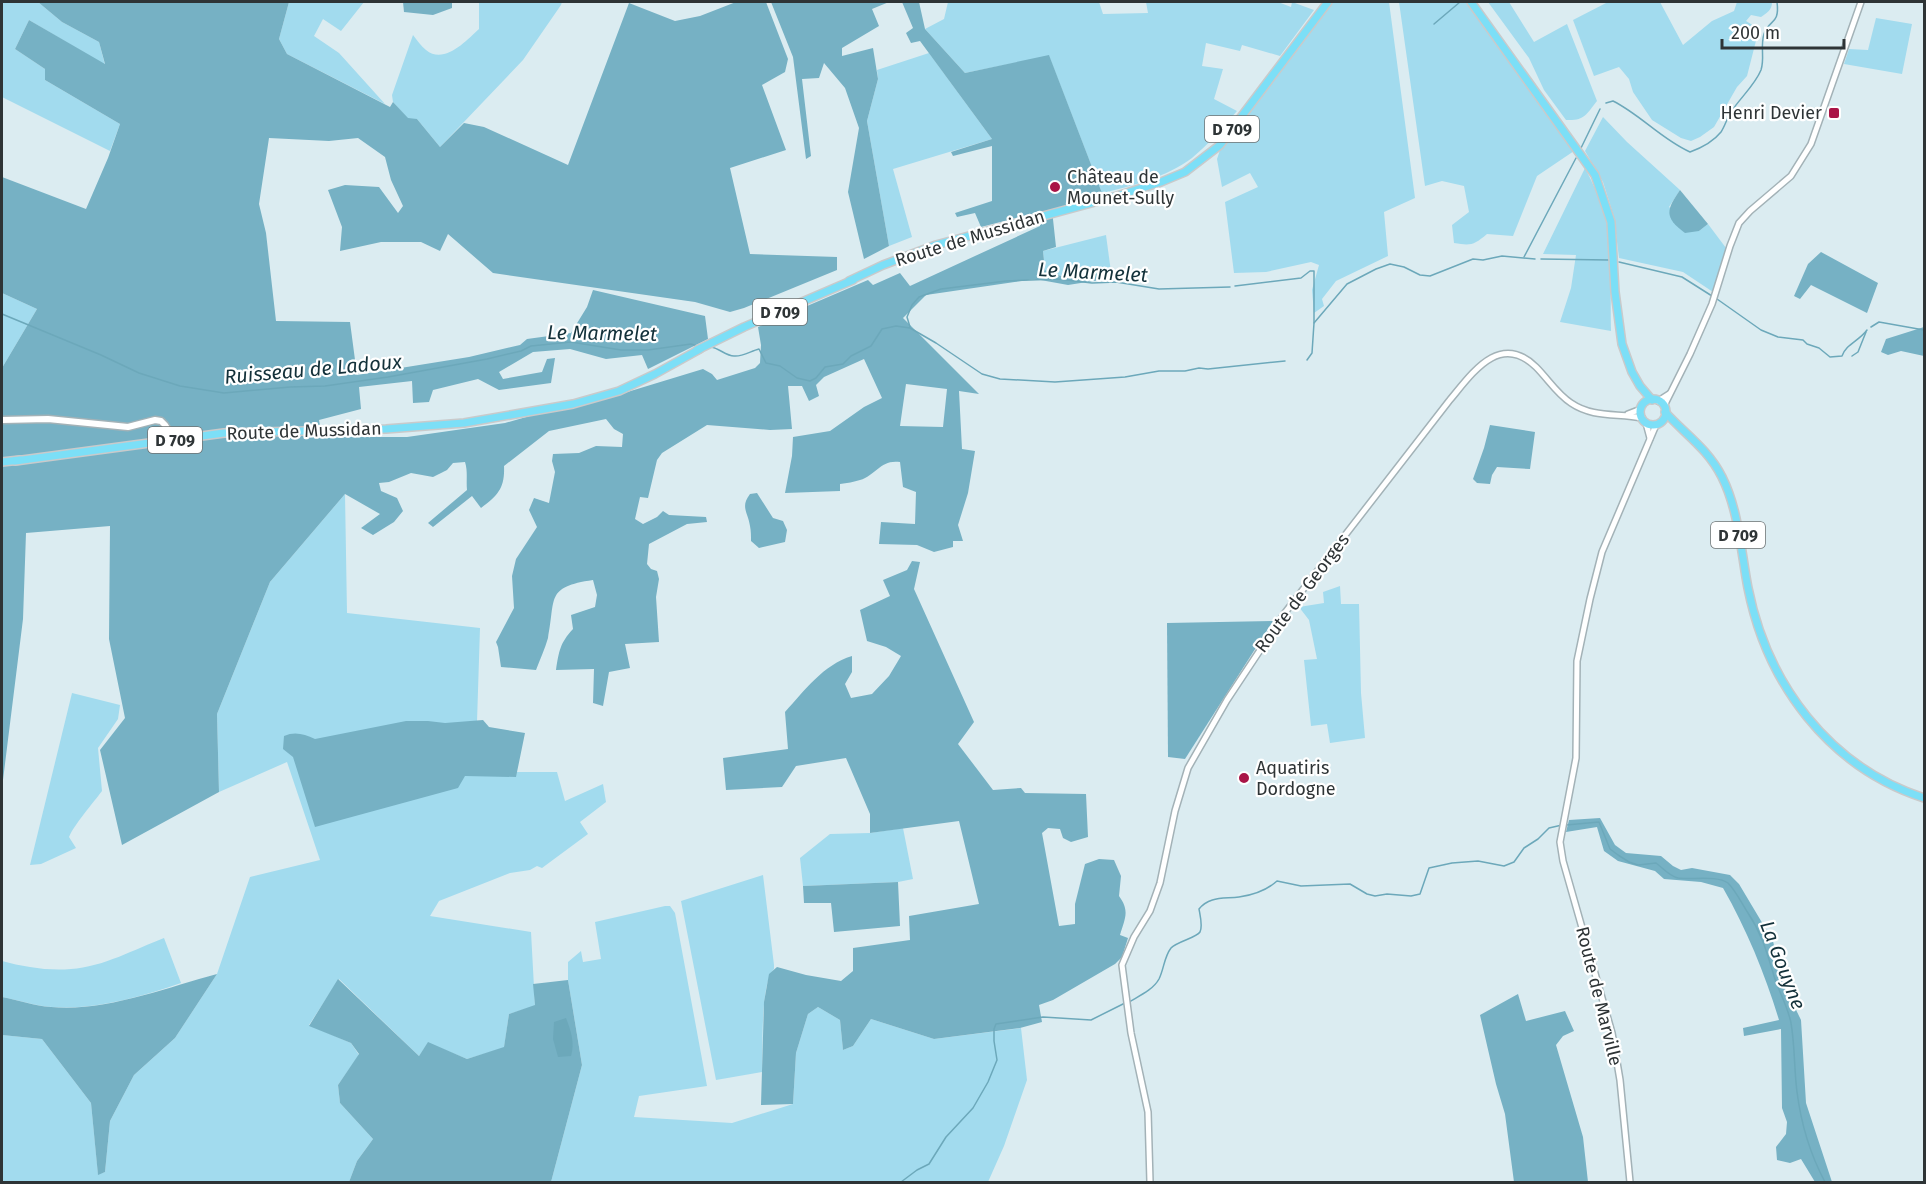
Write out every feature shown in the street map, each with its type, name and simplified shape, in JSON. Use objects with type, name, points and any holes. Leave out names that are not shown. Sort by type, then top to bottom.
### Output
[{"type":"main road","name":"Route de Mussidan","points":[[2,462],[237,432],[336,431],[439,426],[573,404],[619,391],[710,344],[849,281],[937,249],[1140,189],[1183,169],[1211,148],[1232,124],[1328,2]]},
{"type":"main road","name":"D 709","points":[[1471,2],[1595,175],[1609,214],[1619,330],[1626,357],[1640,386],[1642,407]]},
{"type":"main road","name":"Route de Mussidan","points":[[521,412],[618,387],[700,349]]},
{"type":"main road","name":"D 709","points":[[1640,386],[1678,426],[1700,445],[1723,478],[1736,519],[1754,614],[1761,638],[1787,690],[1803,713],[1840,750],[1887,782],[1924,798]]},
{"type":"main road","points":[[1660,405],[1665,417],[1659,423],[1644,421],[1642,407],[1660,405]]},
{"type":"main road","points":[[2,420],[48,419],[128,427],[155,420],[165,425],[171,442]]},
{"type":"main road","name":"D 709","points":[[1659,423],[1678,426]]},
{"type":"street","points":[[1660,405],[1670,393],[1685,364],[1712,304],[1735,232],[1745,216],[1791,176],[1811,144],[1861,2]]},
{"type":"street","name":"Route de Georges","points":[[1150,1182],[1148,1112],[1125,997],[1122,973],[1125,957],[1150,911],[1160,883],[1180,789],[1194,755],[1263,644],[1476,368],[1490,357],[1500,354],[1521,356],[1535,366],[1570,403],[1582,410],[1596,414],[1626,415],[1644,421]]},
{"type":"street","name":"Route de Georges","points":[[1626,415],[1642,407]]},
{"type":"street","points":[[1644,421],[1650,439]]},
{"type":"street","name":"Route de Marville","points":[[1630,1182],[1620,1080],[1612,1033],[1560,848],[1561,832],[1572,787],[1576,758],[1577,661],[1602,552],[1659,423]]},
{"type":"shaded area","points":[[2,2],[38,2],[62,22],[99,42],[105,65],[29,20],[15,49],[45,69],[45,80],[120,124],[110,151],[2,97]]},
{"type":"shaded area","points":[[38,2],[289,2],[279,39],[287,54],[390,107],[393,102],[408,118],[417,119],[440,147],[464,123],[484,127],[568,165],[629,3],[675,21],[700,16],[736,2],[766,2],[788,59],[785,72],[762,85],[786,150],[730,168],[750,254],[837,257],[837,270],[730,312],[695,302],[493,273],[448,234],[440,251],[421,242],[381,242],[340,251],[342,227],[328,190],[345,185],[379,187],[398,213],[403,206],[391,180],[385,157],[358,138],[329,141],[269,138],[259,204],[266,233],[276,321],[350,322],[357,375],[469,357],[520,345],[527,339],[571,333],[587,307],[593,290],[705,316],[708,339],[648,369],[642,355],[606,359],[570,349],[533,352],[499,372],[503,379],[542,372],[547,359],[555,358],[551,383],[499,390],[478,379],[433,390],[429,402],[413,403],[412,381],[359,387],[361,409],[319,420],[322,437],[407,437],[505,423],[611,397],[703,369],[717,380],[755,368],[760,363],[761,345],[758,327],[868,280],[873,285],[900,273],[910,286],[1040,226],[1040,212],[981,227],[975,213],[957,217],[955,213],[992,201],[992,146],[953,156],[951,152],[992,139],[920,41],[911,43],[906,33],[913,28],[902,2],[919,2],[925,29],[965,73],[1049,55],[1102,193],[1052,210],[1056,247],[1043,251],[1045,270],[1061,276],[1118,272],[1119,277],[1068,285],[1035,279],[926,295],[903,318],[979,394],[959,391],[962,449],[975,451],[968,493],[958,525],[963,541],[953,541],[953,547],[934,552],[917,545],[879,544],[881,522],[915,524],[916,492],[903,487],[900,462],[883,465],[866,478],[840,484],[840,491],[785,493],[793,437],[830,431],[864,407],[882,398],[864,359],[824,377],[816,385],[819,396],[809,401],[802,386],[788,386],[792,429],[770,430],[707,425],[662,453],[657,460],[648,498],[640,497],[635,519],[643,524],[663,511],[669,515],[706,517],[707,522],[687,524],[649,544],[647,564],[651,569],[657,571],[659,579],[656,597],[659,642],[625,644],[630,668],[609,672],[603,706],[593,703],[594,669],[556,670],[561,648],[573,629],[571,615],[595,607],[597,595],[593,580],[567,586],[556,597],[548,638],[536,670],[501,667],[496,642],[514,608],[512,576],[516,559],[537,527],[529,510],[534,498],[549,503],[555,472],[553,454],[579,453],[596,446],[622,447],[623,434],[614,429],[606,419],[549,431],[504,466],[502,486],[496,495],[481,508],[472,496],[433,527],[428,523],[467,490],[465,462],[453,463],[447,470],[433,477],[411,473],[389,482],[379,483],[381,491],[397,498],[403,511],[394,522],[373,535],[361,528],[380,514],[345,494],[270,582],[217,714],[219,792],[122,845],[100,750],[125,718],[109,639],[110,526],[26,533],[23,619],[2,788],[2,368],[37,309],[2,293],[2,177],[86,209],[120,124],[45,80],[45,69],[15,49],[29,20],[105,64],[99,42],[62,22]],"holes":[[[906,384],[947,389],[943,427],[900,426]]]},
{"type":"shaded area","points":[[289,2],[364,2],[341,31],[323,19],[314,36],[339,53],[385,104],[287,54],[279,39]]},
{"type":"shaded area","points":[[403,2],[452,2],[452,8],[433,15],[404,12]]},
{"type":"shaded area","points":[[479,2],[562,2],[523,60],[440,147],[417,119],[408,119],[393,102],[392,95],[413,35],[424,48],[433,54],[440,55],[454,50],[479,29]]},
{"type":"shaded area","points":[[771,2],[889,2],[872,9],[879,26],[842,48],[842,56],[873,48],[878,79],[867,121],[889,246],[864,259],[848,192],[859,128],[845,88],[824,63],[819,78],[802,79],[811,156],[806,159],[793,57]]},
{"type":"shaded area","points":[[948,2],[1099,2],[1103,14],[1148,13],[1146,2],[1278,2],[1291,7],[1292,2],[1314,10],[1280,56],[1242,45],[1240,51],[1206,43],[1202,66],[1223,69],[1214,99],[1237,111],[1204,147],[1182,165],[1149,180],[1102,193],[1049,56],[965,73],[925,29],[944,19]]},
{"type":"shaded area","points":[[1333,2],[1389,2],[1415,198],[1384,212],[1388,256],[1336,281],[1322,299],[1324,306],[1314,313],[1312,290],[1319,265],[1311,262],[1266,272],[1234,273],[1225,202],[1258,187],[1250,173],[1222,187],[1217,159],[1220,150]]},
{"type":"shaded area","points":[[1399,2],[1466,2],[1574,151],[1537,176],[1513,236],[1487,234],[1472,244],[1454,243],[1452,225],[1469,212],[1464,186],[1442,181],[1425,186]]},
{"type":"shaded area","points":[[1488,2],[1509,2],[1534,42],[1567,24],[1597,101],[1584,116],[1566,120],[1544,90],[1529,58]]},
{"type":"shaded area","points":[[1608,2],[1660,2],[1683,45],[1712,21],[1734,11],[1737,2],[1772,2],[1772,5],[1761,17],[1751,15],[1746,21],[1759,29],[1747,76],[1737,87],[1714,127],[1691,141],[1681,138],[1652,120],[1633,92],[1629,79],[1619,67],[1594,76],[1573,20]]},
{"type":"shaded area","points":[[1876,18],[1912,24],[1902,74],[1844,64],[1849,49],[1868,50]]},
{"type":"shaded area","points":[[929,53],[992,139],[893,169],[912,237],[889,246],[867,121],[878,79],[877,70]]},
{"type":"shaded area","points":[[1603,117],[1680,190],[1669,207],[1699,231],[1708,224],[1726,248],[1713,292],[1683,272],[1619,258],[1614,217],[1603,182],[1585,151]]},
{"type":"shaded area","points":[[1585,168],[1601,203],[1608,228],[1611,331],[1560,322],[1571,288],[1576,255],[1543,254]]},
{"type":"shaded area","points":[[1680,190],[1708,224],[1699,231],[1685,233],[1670,217],[1672,202]]},
{"type":"shaded area","points":[[1106,235],[1111,272],[1061,276],[1045,270],[1043,251]]},
{"type":"shaded area","points":[[1821,252],[1878,283],[1867,313],[1811,285],[1800,299],[1794,296],[1808,264]]},
{"type":"shaded area","points":[[2,293],[37,309],[2,368]]},
{"type":"shaded area","points":[[1924,327],[1924,356],[1901,351],[1888,355],[1881,352],[1886,339]]},
{"type":"shaded area","points":[[1490,425],[1535,432],[1530,469],[1497,467],[1490,484],[1477,483],[1473,479]]},
{"type":"shaded area","points":[[757,493],[773,518],[783,521],[787,530],[785,542],[759,548],[751,541],[746,503],[750,494]]},
{"type":"shaded area","points":[[345,494],[347,613],[480,628],[477,722],[501,772],[557,772],[565,801],[603,784],[606,802],[580,822],[588,834],[542,868],[537,866],[530,870],[510,873],[439,901],[430,916],[531,932],[535,1006],[509,1014],[504,1048],[467,1059],[428,1043],[419,1056],[339,979],[309,1025],[351,1043],[359,1055],[338,1085],[340,1103],[373,1139],[357,1161],[349,1182],[2,1182],[2,1035],[42,1039],[91,1103],[98,1174],[105,1172],[110,1121],[134,1075],[175,1038],[217,974],[250,877],[320,860],[287,762],[219,792],[217,714],[270,582]]},
{"type":"shaded area","points":[[912,561],[920,562],[914,589],[974,722],[958,744],[993,790],[1021,788],[1025,793],[1086,794],[1088,837],[1071,842],[1063,838],[1060,829],[1048,828],[1042,833],[1059,926],[1075,924],[1075,904],[1085,864],[1099,859],[1114,860],[1121,876],[1119,896],[1125,910],[1120,935],[1128,938],[1122,957],[1115,964],[1053,1000],[1039,1005],[1042,1022],[1020,1028],[934,1039],[871,1019],[853,1046],[843,1050],[840,1020],[818,1007],[808,1014],[796,1053],[793,1104],[761,1105],[764,1002],[769,974],[777,967],[841,981],[853,971],[853,948],[910,940],[909,916],[979,904],[959,821],[870,833],[870,814],[846,758],[796,766],[782,787],[726,790],[723,758],[788,749],[785,712],[815,679],[832,665],[852,656],[852,672],[845,684],[851,698],[872,694],[889,676],[901,656],[886,647],[867,641],[860,610],[890,596],[883,580],[907,570]]},
{"type":"shaded area","points":[[1340,586],[1341,604],[1359,604],[1361,693],[1365,738],[1330,743],[1327,724],[1311,726],[1304,660],[1317,659],[1309,620],[1299,607],[1324,603],[1323,592]]},
{"type":"shaded area","points":[[1273,621],[1185,759],[1168,757],[1167,623]]},
{"type":"shaded area","points":[[72,693],[120,705],[118,719],[98,748],[102,791],[71,832],[69,837],[76,848],[41,864],[30,865]]},
{"type":"shaded area","points":[[483,720],[489,727],[525,733],[516,777],[465,776],[458,788],[315,827],[293,757],[283,749],[284,736],[296,733],[315,739],[406,721],[445,723]]},
{"type":"shaded area","points":[[1600,818],[1615,845],[1626,853],[1661,856],[1681,870],[1692,868],[1730,875],[1739,884],[1773,941],[1782,981],[1801,1020],[1806,1103],[1832,1182],[1815,1182],[1801,1159],[1790,1163],[1777,1160],[1776,1147],[1786,1134],[1787,1122],[1782,1108],[1781,1029],[1744,1036],[1743,1028],[1779,1020],[1755,952],[1723,888],[1701,882],[1664,879],[1655,871],[1618,861],[1604,851],[1597,827],[1566,832],[1569,820]]},
{"type":"shaded area","points":[[903,828],[913,879],[898,882],[803,886],[800,858],[830,834],[870,833]]},
{"type":"shaded area","points":[[763,875],[774,969],[766,988],[764,1002],[762,1072],[716,1080],[681,901]]},
{"type":"shaded area","points":[[898,882],[900,926],[834,932],[831,903],[804,903],[803,886]]},
{"type":"shaded area","points":[[670,906],[675,913],[707,1086],[639,1096],[634,1117],[732,1123],[793,1104],[796,1053],[808,1014],[818,1007],[840,1020],[843,1050],[853,1046],[871,1019],[934,1039],[1021,1028],[1027,1080],[1004,1146],[988,1182],[551,1182],[582,1065],[568,980],[568,962],[581,951],[583,962],[601,959],[595,922]]},
{"type":"shaded area","points":[[164,938],[181,983],[134,998],[85,1006],[46,1006],[2,997],[2,961],[45,969],[83,968]]},
{"type":"shaded area","points":[[217,974],[175,1038],[134,1075],[110,1121],[105,1172],[98,1175],[91,1103],[42,1039],[2,1035],[2,997],[45,1006],[72,1008],[92,1006],[135,998]]},
{"type":"shaded area","points":[[338,979],[419,1056],[428,1042],[467,1059],[504,1047],[509,1014],[535,1005],[533,984],[568,980],[582,1065],[551,1182],[349,1182],[357,1161],[373,1139],[340,1103],[338,1085],[359,1054],[351,1043],[309,1026]]},
{"type":"shaded area","points":[[1518,994],[1526,1021],[1565,1011],[1574,1031],[1563,1036],[1556,1045],[1583,1137],[1588,1182],[1514,1182],[1505,1114],[1480,1015]]},
{"type":"shaded area","points":[[566,1018],[572,1037],[571,1056],[558,1057],[553,1039],[554,1022]]},
{"type":"waterway","points":[[1434,24],[1460,2]]},
{"type":"waterway","name":"Le Marmelet","points":[[1606,103],[1613,101],[1670,141],[1690,152],[1707,144],[1721,132],[1731,112],[1761,70],[1764,34],[1776,18],[1777,2]]},
{"type":"waterway","name":"Le Marmelet","points":[[1581,148],[1600,109]]},
{"type":"waterway","name":"Le Marmelet","points":[[1524,257],[1576,158]]},
{"type":"waterway","points":[[1307,360],[1312,353],[1314,323],[1347,284],[1376,269],[1390,264],[1404,267],[1420,275],[1430,276],[1473,259],[1483,260],[1502,256],[1535,259]]},
{"type":"waterway","points":[[1541,259],[1609,260]]},
{"type":"waterway","points":[[1619,262],[1682,277],[1712,296]]},
{"type":"waterway","name":"Le Marmelet","points":[[1235,286],[1301,278],[1310,271],[1314,271],[1314,323]]},
{"type":"waterway","name":"Le Marmelet","points":[[910,327],[907,317],[912,305],[919,297],[941,289],[1006,281],[1058,279],[1092,283],[1116,282],[1159,289],[1230,287]]},
{"type":"waterway","points":[[1717,299],[1761,330],[1778,337],[1803,340],[1830,357],[1842,356],[1846,348],[1867,330]]},
{"type":"waterway","name":"Ruisseau de Ladoux","points":[[2,314],[139,373],[180,386],[224,393],[325,386],[388,377],[487,359],[521,351],[531,346],[571,342],[621,350],[648,350],[691,344],[697,346]]},
{"type":"waterway","points":[[1871,327],[1879,322],[1924,330]]},
{"type":"waterway","points":[[711,347],[734,356],[759,349],[766,363],[780,366],[797,378],[810,381],[816,378],[825,367],[843,364],[851,356],[871,346],[882,329],[896,326],[910,328],[982,374],[1000,379],[1055,382],[1285,361]]},
{"type":"waterway","name":"Le Marmelet","points":[[1852,356],[1858,352],[1866,332]]},
{"type":"waterway","name":"La Gouyne","points":[[1566,825],[1599,822],[1610,849],[1629,862],[1638,865],[1656,863],[1675,877],[1711,878],[1728,883],[1734,890],[1761,936],[1788,1011],[1801,1115],[1807,1138],[1825,1182]]},
{"type":"waterway","name":"La Gouyne","points":[[1129,1002],[1156,983],[1171,948],[1200,932],[1199,909],[1207,902],[1255,893],[1277,881],[1301,886],[1350,884],[1375,896],[1387,894],[1411,896],[1420,894],[1429,868],[1478,861],[1504,866],[1514,862],[1524,848],[1549,828],[1562,825]]},
{"type":"waterway","name":"La Gouyne","points":[[901,1182],[929,1164],[946,1137],[973,1108],[997,1060],[994,1041],[996,1024],[1043,1017],[1091,1020],[1125,1003]]},
{"type":"place","name":"Henri Devier","points":[[1834,113]]},
{"type":"place","name":"Château de Mounet-Sully","points":[[1055,187]]},
{"type":"place","name":"Aquatiris Dordogne","points":[[1244,778]]}]
